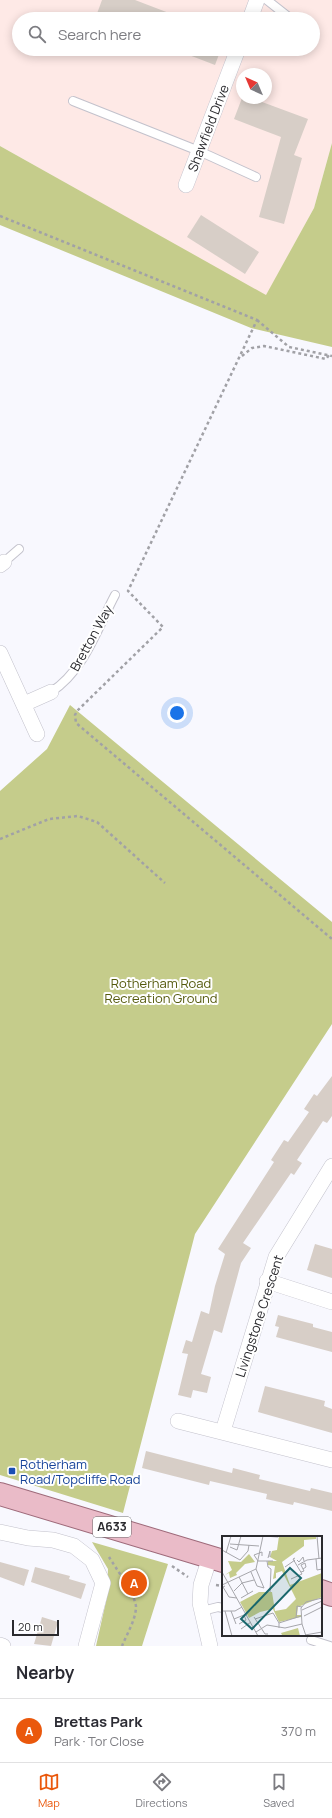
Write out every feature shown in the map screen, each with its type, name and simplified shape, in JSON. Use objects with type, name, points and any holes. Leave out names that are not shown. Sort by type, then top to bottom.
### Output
[{"type":"main road","name":"A633","points":[[0,1494],[216,1559]]},
{"type":"main road","points":[[322,1591],[332,1595]]},
{"type":"street","points":[[253,12],[257,0]]},
{"type":"street","name":"Shawfield Drive","points":[[186,185],[235,56]]},
{"type":"street","points":[[0,653],[37,734]]},
{"type":"street","name":"Bretton Way","points":[[24,704],[51,692]]},
{"type":"street","name":"Livingstone Crescent","points":[[223,1431],[267,1281],[276,1257],[332,1166]]},
{"type":"street","points":[[267,1281],[332,1302]]},
{"type":"street","points":[[178,1421],[223,1431],[332,1460]]},
{"type":"street","points":[[0,1532],[28,1538],[53,1540],[74,1546],[92,1560],[103,1582],[86,1646]]},
{"type":"street","points":[[210,1646],[200,1603],[201,1585],[216,1559]]},
{"type":"street","points":[[0,1645],[4,1646]]},
{"type":"lane","points":[[267,0],[282,12]]},
{"type":"lane","points":[[74,101],[199,150],[256,177]]},
{"type":"lane","points":[[2,564],[19,549]]},
{"type":"lane","name":"Bretton Way","points":[[51,692],[61,686],[81,662],[114,595]]},
{"type":"lane","points":[[202,1611],[218,1607],[222,1608]]},
{"type":"lane","points":[[311,1640],[330,1646]]},
{"type":"path","points":[[0,216],[257,320],[289,347],[331,356]]},
{"type":"path","points":[[257,320],[128,591],[163,627],[77,711],[75,715],[76,723],[332,939]]},
{"type":"path","points":[[239,359],[252,348],[264,346],[326,359],[331,356]]},
{"type":"path","points":[[0,839],[49,819],[78,816],[97,822],[164,883]]},
{"type":"shaded area","points":[[0,0],[332,0],[332,143],[314,208],[266,296],[0,146]]},
{"type":"green space","points":[[332,143],[332,347],[251,328],[0,225],[0,146],[266,295],[314,208]]},
{"type":"green space","name":"Rotherham Road Recreation Ground","points":[[70,705],[332,922],[332,1024],[195,1234],[123,1513],[0,1475],[0,791],[47,749]]},
{"type":"green space","points":[[92,1542],[168,1564],[142,1646],[96,1646],[107,1597],[108,1569]]},
{"type":"building","points":[[102,0],[135,0],[166,12],[98,12]]},
{"type":"building","points":[[192,56],[218,56],[215,65]]},
{"type":"building","points":[[240,104],[267,104],[308,119],[294,155],[302,158],[284,224],[259,217],[281,137],[234,119]]},
{"type":"building","points":[[201,215],[259,252],[245,274],[187,237]]},
{"type":"building","points":[[332,1076],[332,1116],[327,1123],[323,1121],[297,1160],[302,1163],[294,1175],[291,1173],[243,1243],[251,1248],[241,1263],[222,1333],[214,1330],[201,1374],[211,1377],[207,1393],[193,1390],[191,1398],[178,1395],[188,1354],[182,1353],[186,1340],[192,1342],[201,1311],[209,1314],[215,1286],[225,1254],[218,1249],[274,1162],[271,1160],[284,1140],[288,1142],[309,1112],[304,1109],[314,1094],[317,1096]]},
{"type":"building","points":[[315,1244],[332,1249],[332,1278],[307,1270]]},
{"type":"building","points":[[278,1315],[313,1324],[313,1327],[332,1332],[332,1352],[276,1337],[279,1327],[275,1326]]},
{"type":"building","points":[[265,1386],[325,1401],[324,1406],[332,1409],[332,1433],[258,1412]]},
{"type":"building","points":[[146,1451],[232,1473],[233,1468],[260,1475],[259,1479],[310,1491],[311,1488],[332,1493],[332,1511],[294,1502],[293,1505],[266,1499],[267,1494],[210,1481],[209,1485],[142,1468]]},
{"type":"building","points":[[0,1562],[29,1570],[24,1586],[0,1577]]},
{"type":"building","points":[[35,1567],[70,1576],[69,1579],[86,1584],[81,1599],[31,1582]]},
{"type":"building","points":[[42,1617],[58,1622],[51,1646],[34,1644]]},
{"type":"place","name":"Rotherham Road/Topcliffe Road","points":[[12,1471]]},
{"type":"place","name":"Brettas Park","points":[[134,1583]]}]
